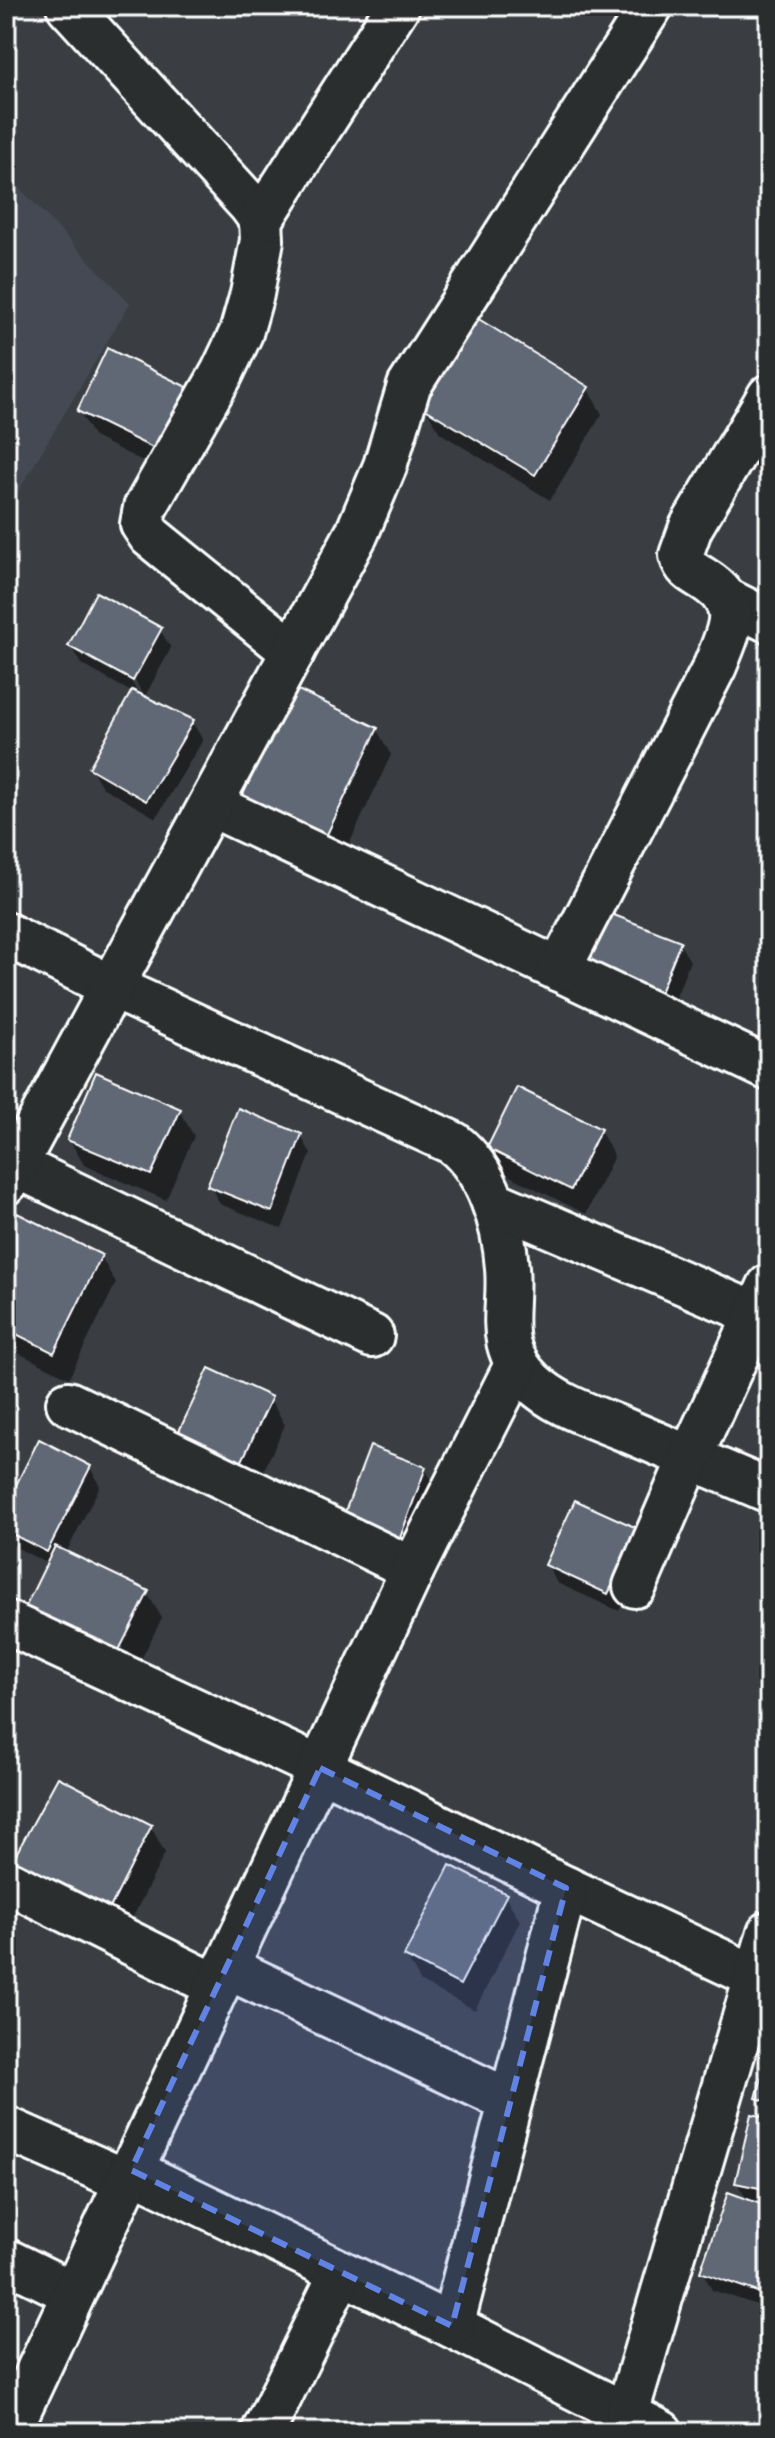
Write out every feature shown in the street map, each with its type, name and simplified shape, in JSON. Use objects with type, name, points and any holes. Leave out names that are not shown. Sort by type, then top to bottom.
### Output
[{"type":"street","points":[[68,6],[240,193],[261,220],[262,240],[241,333],[222,373],[145,508],[142,524],[150,536],[293,652]]},
{"type":"street","points":[[261,220],[398,6]]},
{"type":"street","points":[[372,1336],[9,1170],[112,987],[357,533],[385,466],[409,386],[651,6]]},
{"type":"street","points":[[559,970],[715,666],[731,619],[725,599],[719,588],[688,570],[681,555],[698,514],[769,396]]},
{"type":"street","points":[[725,599],[769,621]]},
{"type":"street","points":[[211,805],[769,1069]]},
{"type":"street","points":[[6,934],[112,987],[453,1143],[473,1162],[493,1202],[507,1270],[504,1319],[508,1341],[517,1363],[530,1381],[549,1396],[769,1491]]},
{"type":"street","points":[[493,1202],[762,1300],[635,1586]]},
{"type":"street","points":[[11,2419],[129,2176],[413,1569],[517,1363]]},
{"type":"street","points":[[68,1403],[413,1569]]},
{"type":"street","points":[[6,1622],[756,1977]]},
{"type":"street","points":[[6,1881],[510,2101]]},
{"type":"street","points":[[452,2326],[566,1888]]},
{"type":"street","points":[[6,2128],[129,2176],[341,2273],[644,2423],[769,1933]]},
{"type":"street","points":[[6,2260],[73,2293]]},
{"type":"street","points":[[263,2432],[341,2273]]},
{"type":"highlighted area","points":[[320,1768],[566,1888],[452,2326],[131,2170]]},
{"type":"shaded area","points":[[6,174],[130,303],[6,512]]},
{"type":"building","points":[[477,318],[589,387],[535,475],[422,407]]},
{"type":"building","points":[[107,348],[197,392],[167,455],[77,411]]},
{"type":"building","points":[[96,592],[162,628],[133,681],[68,646]]},
{"type":"building","points":[[294,688],[378,728],[321,847],[237,807]]},
{"type":"building","points":[[132,690],[194,720],[146,801],[89,768]]},
{"type":"building","points":[[596,908],[681,941],[659,995],[575,962]]},
{"type":"building","points":[[96,1072],[181,1109],[151,1175],[67,1140]]},
{"type":"building","points":[[517,1087],[601,1129],[571,1190],[487,1148]]},
{"type":"building","points":[[238,1108],[302,1134],[272,1212],[207,1186]]},
{"type":"building","points":[[17,1213],[102,1255],[54,1353],[6,1329],[6,1236]]},
{"type":"building","points":[[209,1368],[272,1397],[233,1480],[170,1450]]},
{"type":"building","points":[[39,1439],[91,1466],[47,1552],[6,1531],[6,1505]]},
{"type":"building","points":[[370,1446],[426,1467],[397,1546],[340,1525]]},
{"type":"building","points":[[575,1500],[639,1529],[608,1594],[545,1565]]},
{"type":"building","points":[[55,1546],[149,1591],[111,1666],[18,1622]]},
{"type":"building","points":[[58,1777],[152,1825],[104,1920],[10,1865]]},
{"type":"building","points":[[450,1865],[507,1894],[460,1985],[404,1956]]},
{"type":"building","points":[[769,2054],[769,2102],[756,2098]]},
{"type":"building","points":[[751,2114],[769,2118],[769,2190],[735,2183]]},
{"type":"building","points":[[728,2192],[769,2207],[769,2296],[700,2272]]}]
